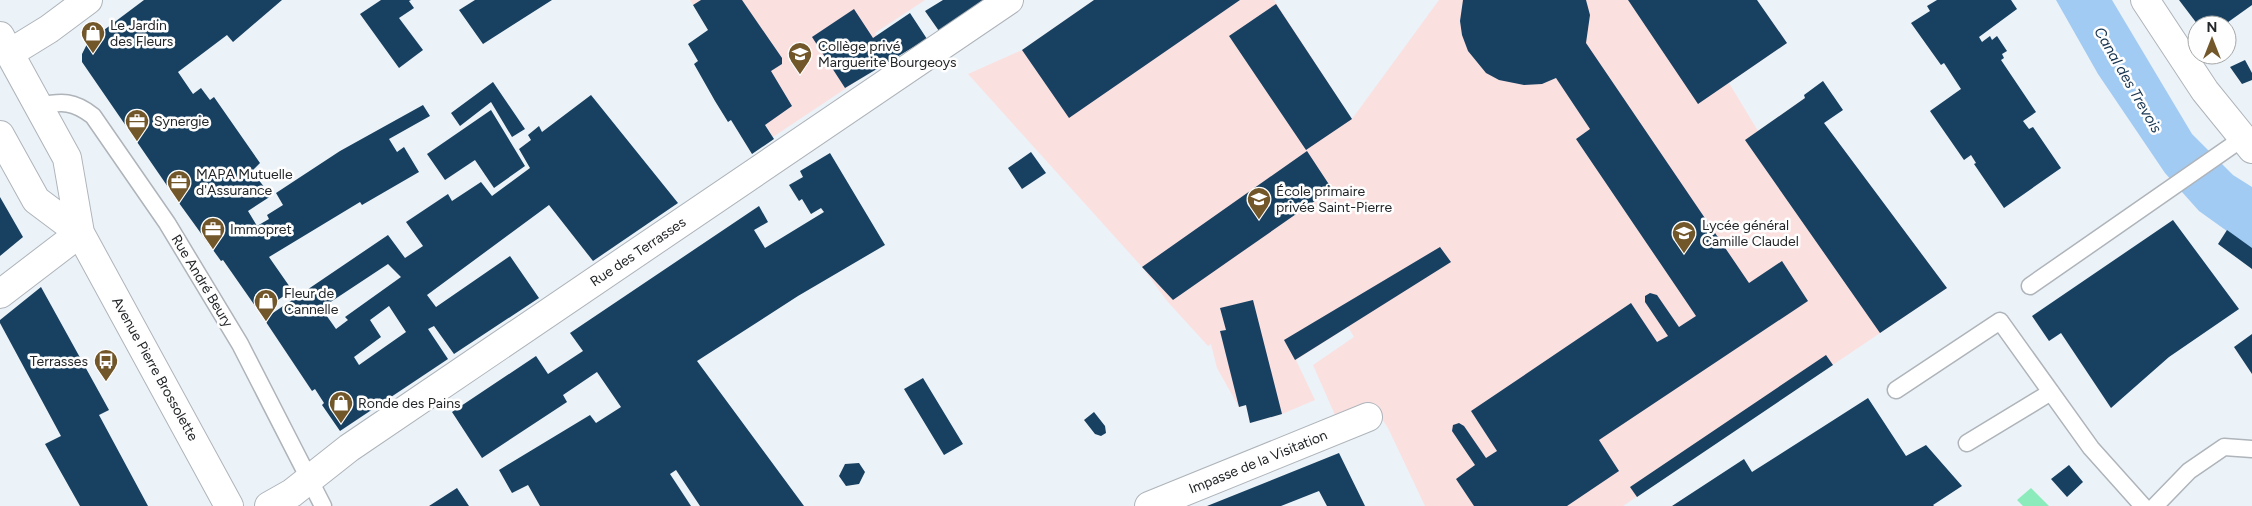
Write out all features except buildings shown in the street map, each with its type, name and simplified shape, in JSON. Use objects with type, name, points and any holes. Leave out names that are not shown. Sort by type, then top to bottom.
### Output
[{"type":"street","points":[[5,45],[49,29],[88,0]]},
{"type":"street","name":"Rue des Terrasses","points":[[269,506],[292,493],[349,448],[1009,0]]},
{"type":"street","points":[[2145,0],[2206,91],[2247,143]]},
{"type":"street","name":"Avenue Pierre Brossolette","points":[[5,45],[67,158],[80,233],[229,506]]},
{"type":"street","name":"Avenue Pierre Brossolette","points":[[0,135],[36,200],[80,233]]},
{"type":"street","points":[[0,294],[80,233]]},
{"type":"street","name":"Impasse de la Visitation","points":[[1149,506],[1368,418]]},
{"type":"lane","name":"Rue André Beury","points":[[39,106],[66,102],[80,106],[93,116],[167,223],[240,344],[323,506]]},
{"type":"lane","points":[[2030,286],[2213,159],[2247,143]]},
{"type":"lane","points":[[1896,390],[2000,321],[2091,448],[2142,506]]},
{"type":"lane","points":[[1967,443],[2051,392]]},
{"type":"lane","points":[[2155,506],[2190,471],[2224,447],[2252,449]]},
{"type":"shaded area","name":"Collège privé Marguerite Bourgeoys","points":[[690,0],[925,0],[875,33],[890,59],[773,137]]},
{"type":"shaded area","name":"Lycée général Camille Claudel","points":[[1094,0],[1274,0],[1352,119],[1439,0],[1757,0],[1787,43],[1729,83],[1758,131],[1805,98],[1947,288],[1623,506],[1425,506],[1388,428],[1374,407],[1339,424],[1313,365],[1354,337],[1348,327],[1296,360],[1315,400],[1282,414],[1250,423],[1246,405],[1239,407],[1217,368],[1211,344],[1208,346],[1167,301],[1142,267],[968,74],[1022,50]]},
{"type":"green space","points":[[2031,488],[2049,506],[2023,506],[2017,500]]},
{"type":"water","name":"Canal des Trevois","points":[[2056,0],[2112,0],[2192,134],[2233,175],[2252,187],[2252,249],[2199,211],[2165,173],[2098,74]]},
{"type":"place","name":"Le Jardin des Fleurs","points":[[93,54]]},
{"type":"place","name":"Collège privé Marguerite Bourgeoys","points":[[800,75]]},
{"type":"place","name":"Synergie","points":[[137,142]]},
{"type":"place","name":"MAPA Mutuelle d'Assurance","points":[[179,203]]},
{"type":"place","name":"École primaire privée Saint-Pierre","points":[[1259,220]]},
{"type":"place","name":"Immopret","points":[[213,250]]},
{"type":"place","name":"Lycée général Camille Claudel","points":[[1684,254]]},
{"type":"place","name":"Fleur de Cannelle","points":[[266,322]]},
{"type":"place","name":"Terrasses","points":[[106,382]]},
{"type":"place","name":"Ronde des Pains","points":[[341,424]]}]
